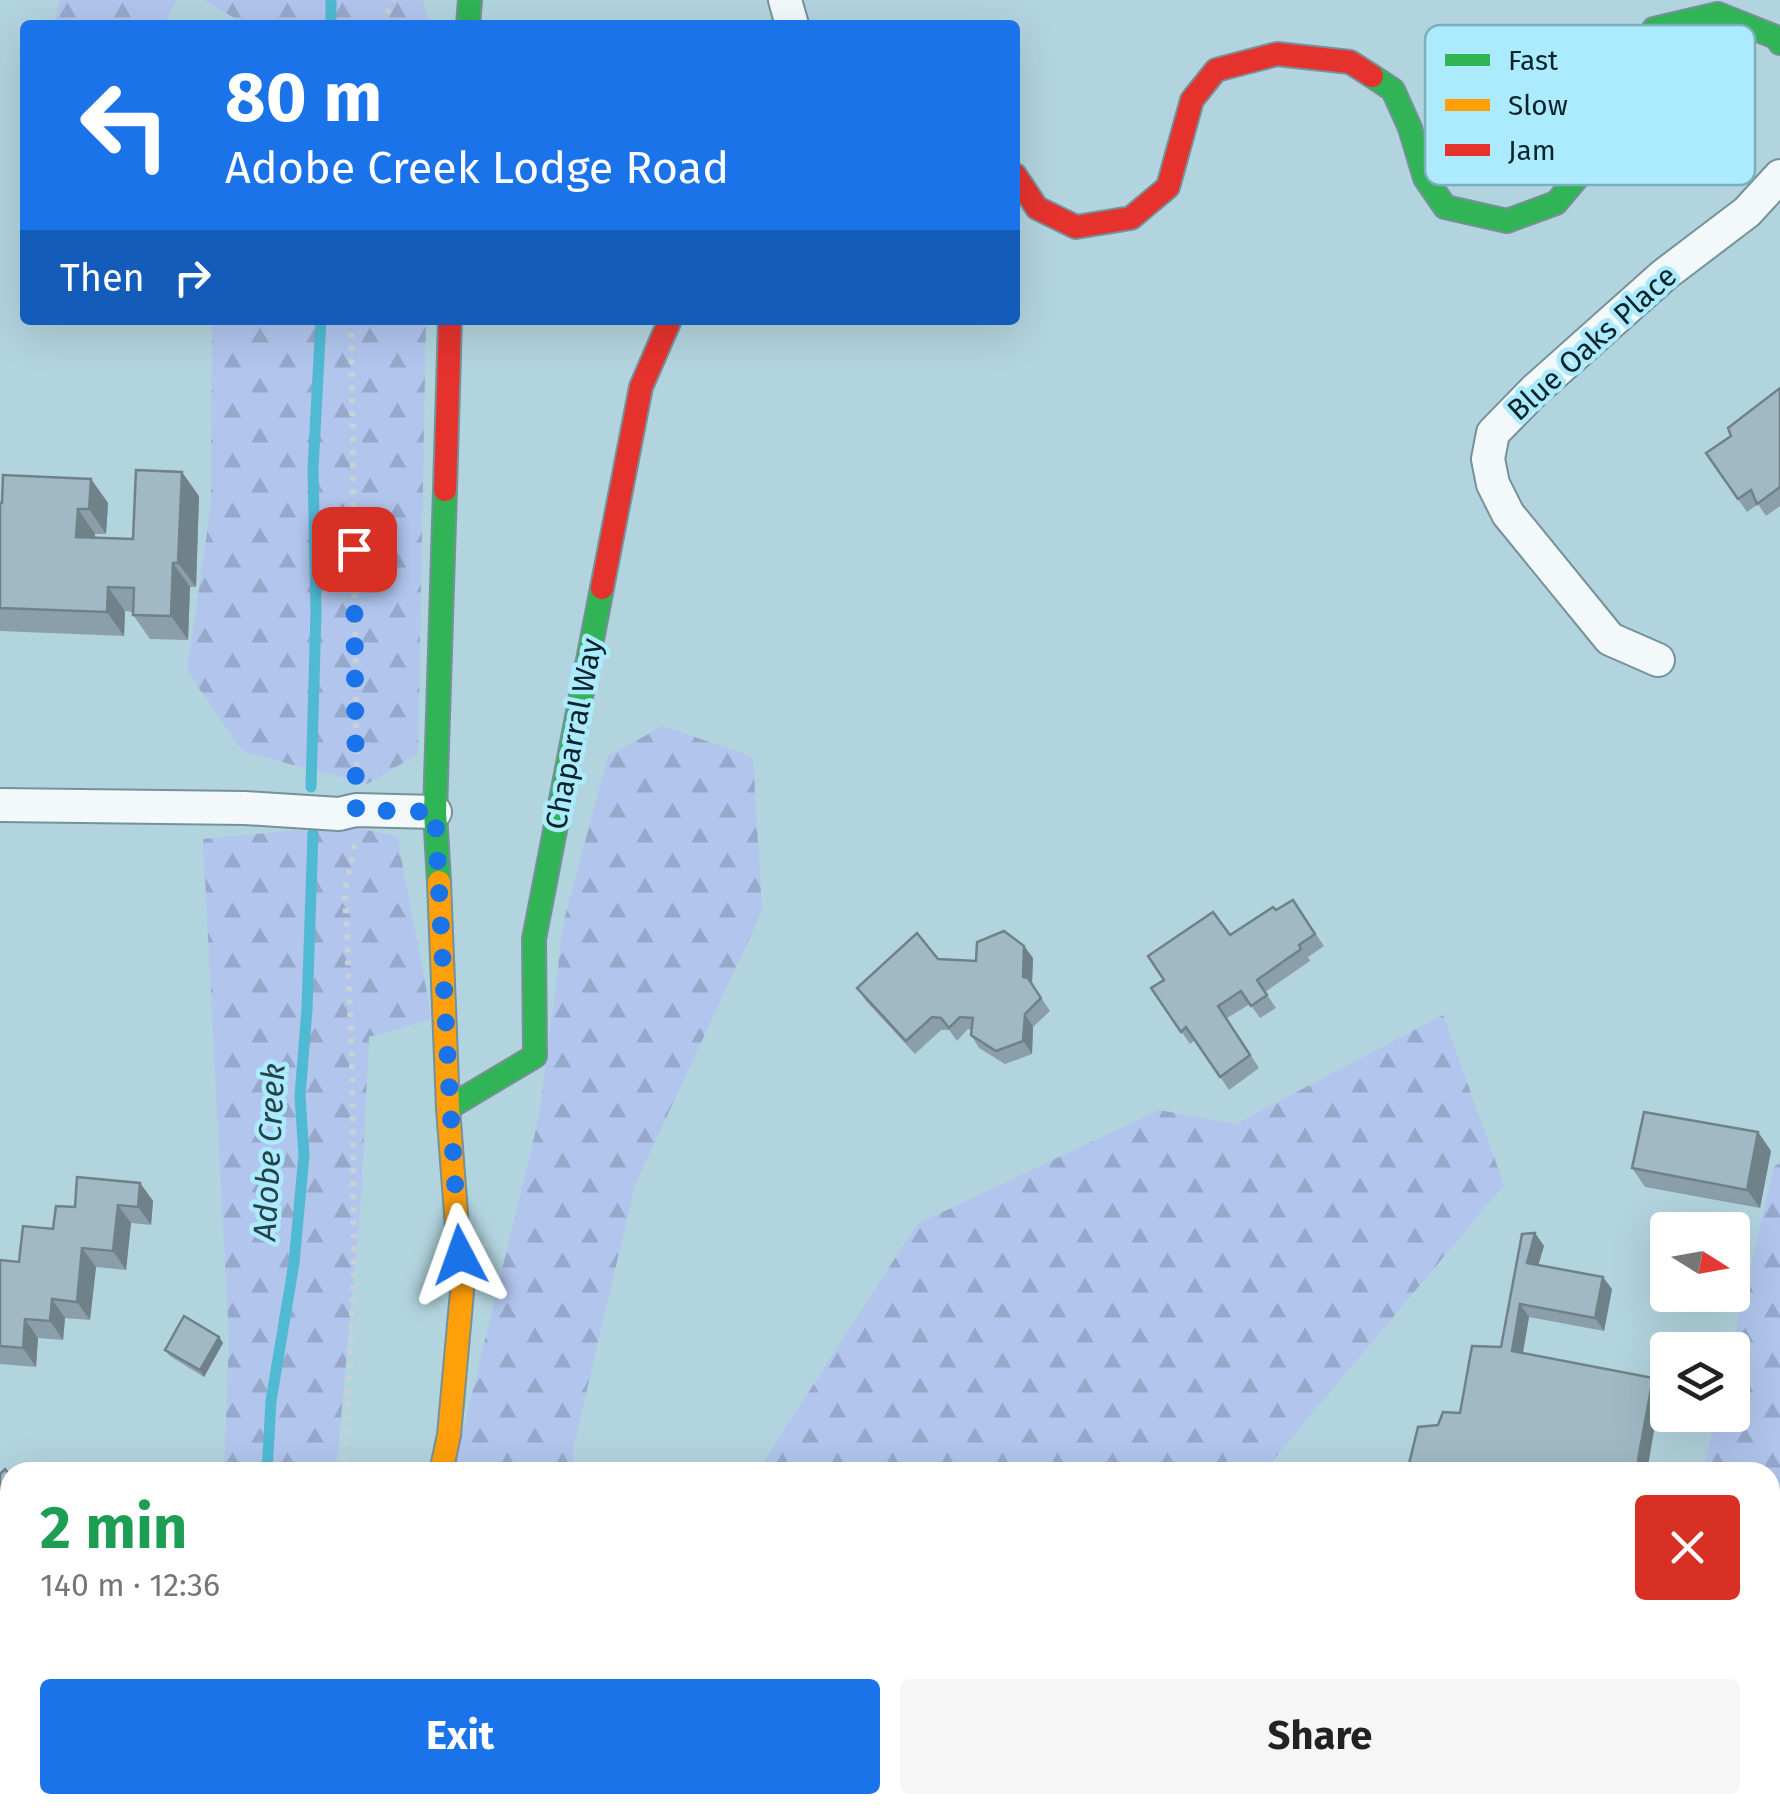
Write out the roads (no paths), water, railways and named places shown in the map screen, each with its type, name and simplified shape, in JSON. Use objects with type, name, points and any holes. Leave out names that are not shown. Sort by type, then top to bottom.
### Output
[{"type":"street","points":[[1671,25],[1718,14],[1746,25]]},
{"type":"street","points":[[1755,29],[1778,38],[1780,43]]},
{"type":"street","points":[[1020,182],[1037,208],[1076,227],[1130,218],[1168,187],[1192,100],[1216,70],[1277,54],[1350,62],[1393,90],[1425,178]]},
{"type":"street","name":"Blue Oaks Place","points":[[1658,660],[1610,639],[1508,514],[1488,459],[1494,432],[1535,390],[1664,275],[1747,212],[1780,176]]},
{"type":"street","points":[[1430,185],[1444,207],[1508,221],[1556,203],[1572,185]]},
{"type":"street","points":[[443,1462],[462,1292],[448,1108],[435,812],[450,325]]},
{"type":"street","name":"Chaparral Way","points":[[448,1108],[536,1056],[534,939],[641,387],[668,325]]},
{"type":"street","points":[[0,804],[435,812]]},
{"type":"waterway","name":"Adobe Creek","points":[[331,0],[331,20]]},
{"type":"waterway","name":"Adobe Creek","points":[[311,787],[316,611],[313,469],[321,325]]},
{"type":"waterway","name":"Adobe Creek","points":[[268,1462],[271,1401],[294,1263],[304,1155],[300,1096],[313,833]]}]
